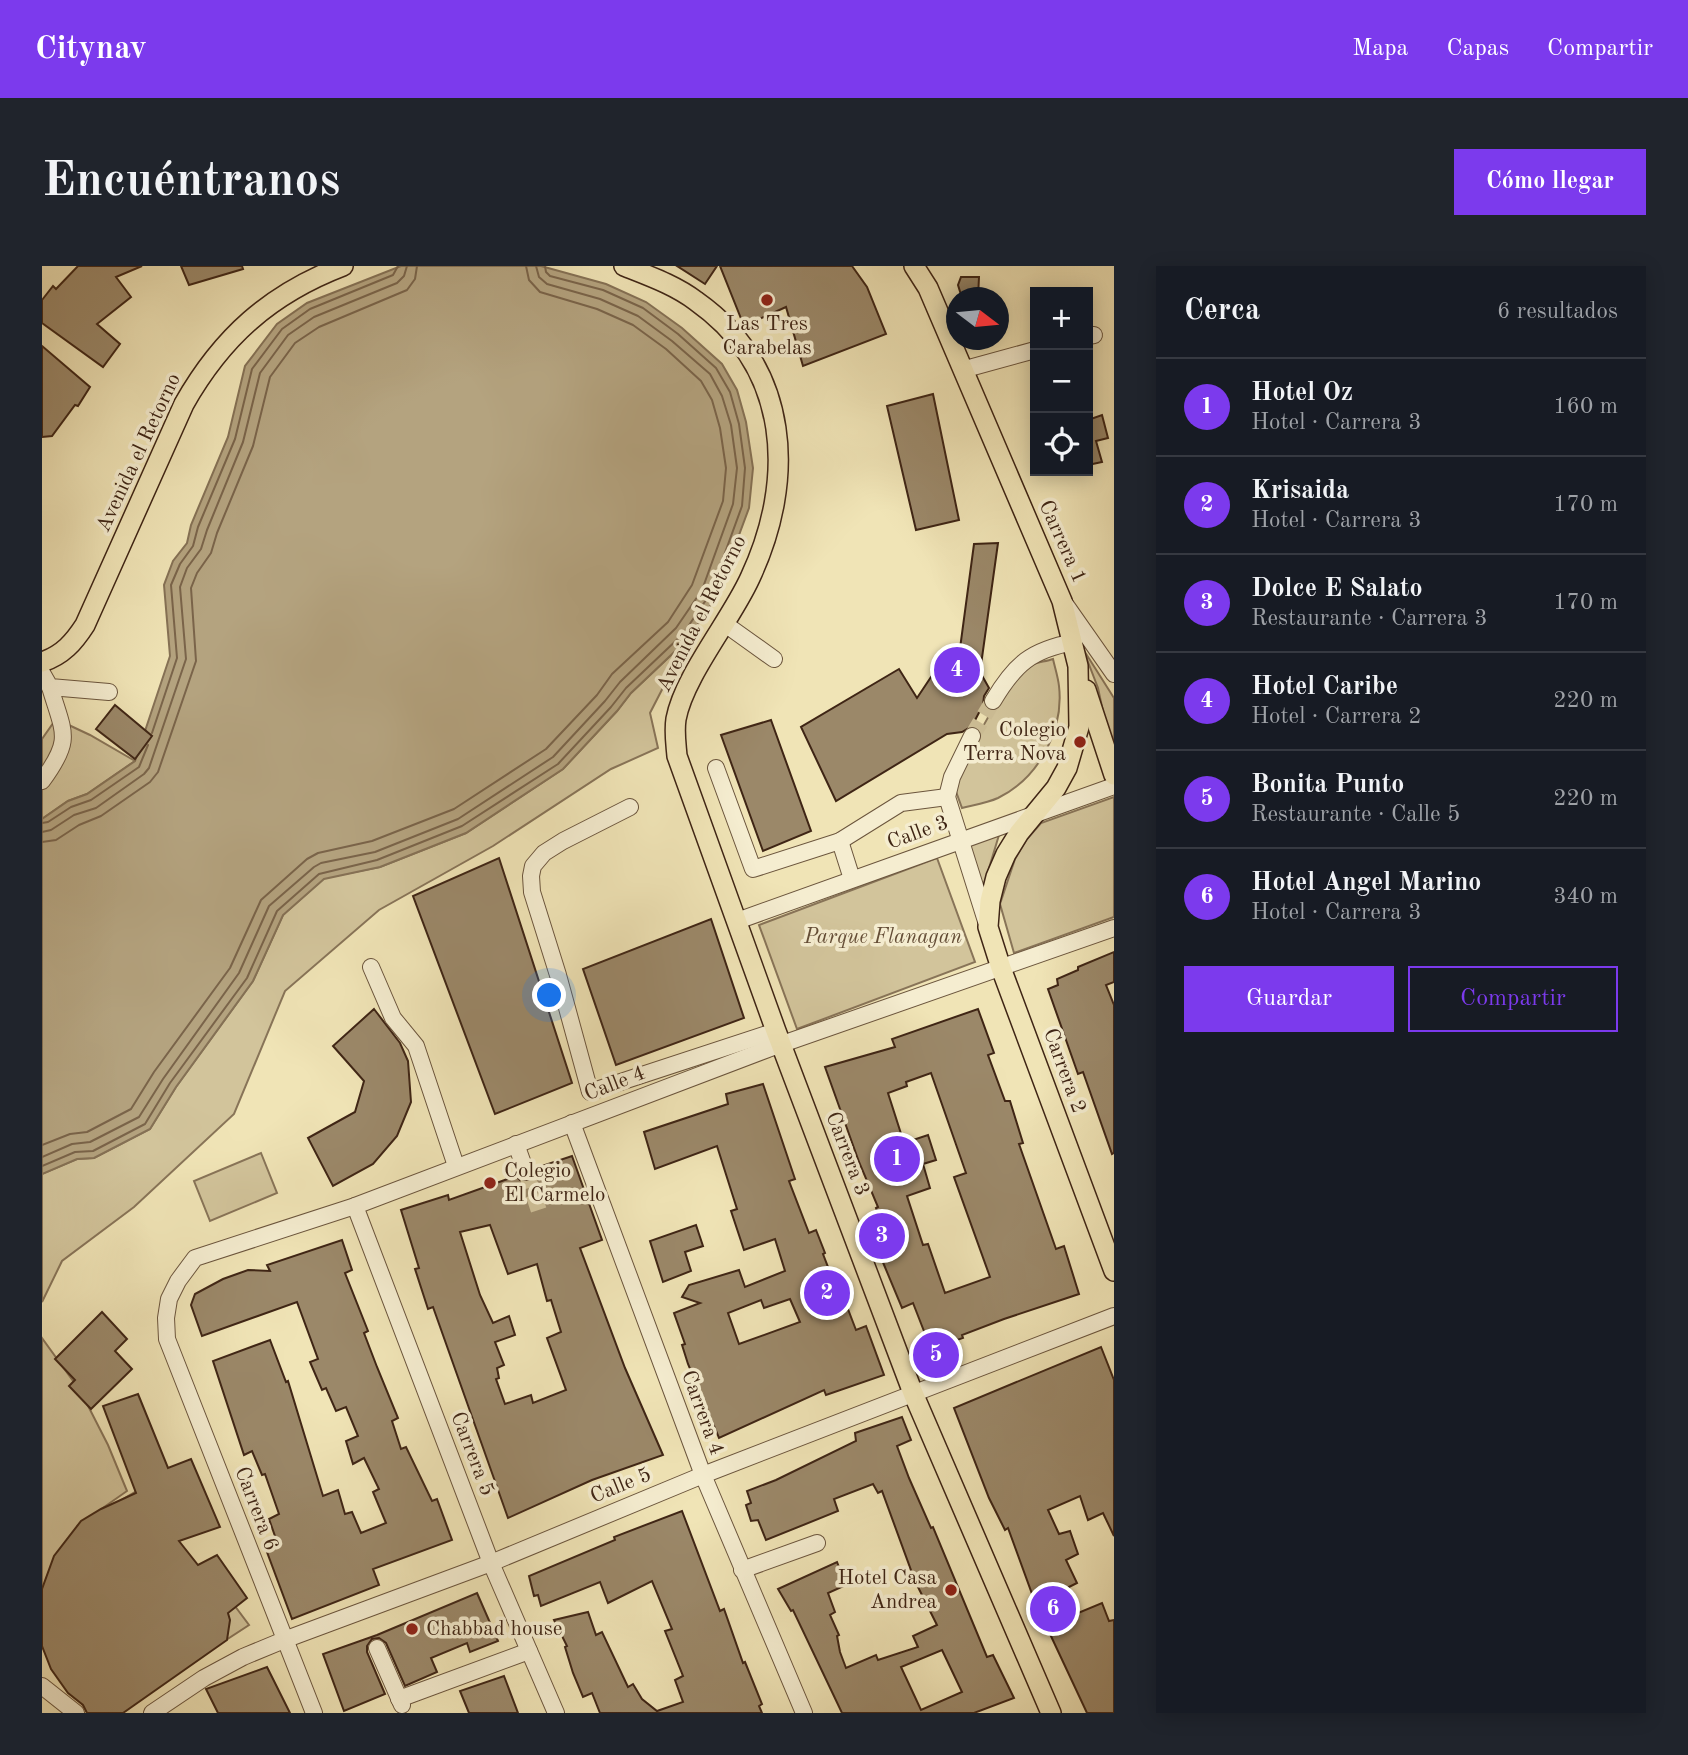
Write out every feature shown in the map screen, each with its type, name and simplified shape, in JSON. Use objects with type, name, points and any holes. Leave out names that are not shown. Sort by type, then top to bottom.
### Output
[{"type":"main road","name":"Avenida el Retorno","points":[[42,662],[62,653],[73,643],[85,625],[184,404],[219,350],[244,324],[277,300],[343,266]]},
{"type":"main road","name":"Avenida el Retorno","points":[[624,266],[673,286],[717,317],[735,337],[763,383],[778,435],[778,489],[773,515],[751,578],[681,702],[676,720]]},
{"type":"main road","name":"Carrera 1","points":[[914,266],[928,288],[1062,600]]},
{"type":"main road","name":"Carrera 2","points":[[1062,600],[1079,666],[1080,710],[1073,750],[1056,788],[1019,833],[1006,854],[990,901],[988,927],[1114,1270]]},
{"type":"main road","points":[[1079,666],[1114,775]]},
{"type":"main road","name":"Carrera 3","points":[[676,720],[677,756],[779,1038],[913,1394],[1051,1713]]},
{"type":"street","points":[[962,370],[1030,351]]},
{"type":"street","name":"Carrera 1","points":[[1062,600],[1114,674]]},
{"type":"street","points":[[725,624],[774,659]]},
{"type":"street","points":[[993,701],[1007,677],[1025,659],[1048,647],[1074,642]]},
{"type":"street","points":[[42,781],[58,759],[65,738],[46,680],[109,692]]},
{"type":"street","points":[[716,768],[753,869],[840,841],[901,803],[947,797],[952,777],[972,736]]},
{"type":"street","name":"Calle 3","points":[[737,921],[1114,786]]},
{"type":"street","name":"Carrera 2","points":[[947,797],[988,927]]},
{"type":"street","points":[[630,807],[544,853],[533,866],[531,876],[532,892],[590,1092],[624,1080],[779,1038]]},
{"type":"street","points":[[840,841],[852,879]]},
{"type":"street","name":"Calle 4","points":[[166,1318],[169,1299],[195,1258],[355,1206],[631,1101],[779,1038],[1001,968],[1114,928]]},
{"type":"street","points":[[371,967],[393,1018],[416,1046],[456,1167]]},
{"type":"street","points":[[624,1080],[631,1101]]},
{"type":"street","name":"Carrera 4","points":[[572,1123],[703,1475],[804,1713]]},
{"type":"street","points":[[516,1144],[526,1172]]},
{"type":"street","name":"Carrera 5","points":[[355,1206],[491,1563],[556,1713]]},
{"type":"street","name":"Calle 5","points":[[152,1713],[204,1678],[243,1657],[284,1640],[491,1563],[703,1475],[1114,1316]]},
{"type":"street","name":"Carrera 6","points":[[166,1318],[167,1339],[314,1713]]},
{"type":"street","points":[[743,1570],[817,1543]]},
{"type":"street","points":[[377,1648],[402,1706]]},
{"type":"street","points":[[386,1713],[529,1651]]},
{"type":"street","points":[[42,1686],[76,1713]]},
{"type":"green space","points":[[688,639],[650,713],[658,748],[611,769],[493,846],[379,910],[285,991],[234,1114],[134,1207],[62,1261],[42,1302],[42,1174],[77,1159],[94,1158],[150,1129],[176,1087],[253,981],[283,915],[324,878],[380,867],[466,833],[563,769],[631,693]]},
{"type":"green space","points":[[1083,649],[1114,698],[1114,743],[1107,730],[1098,688]]},
{"type":"green space","points":[[1053,659],[1059,683],[1059,703],[1053,736],[1046,751],[1026,778],[1013,789],[994,800],[962,808],[954,786],[996,704],[1027,667]]},
{"type":"green space","points":[[56,719],[135,761],[87,794],[68,801],[42,819],[42,739]]},
{"type":"green space","points":[[1114,797],[1114,917],[1014,953],[1000,904],[1015,859],[1027,839],[1041,823]]},
{"type":"green space","points":[[999,835],[983,888],[969,845]]},
{"type":"green space","name":"Parque Flanagan","points":[[937,858],[975,962],[797,1029],[759,925]]},
{"type":"green space","points":[[261,1153],[277,1193],[210,1221],[194,1181]]},
{"type":"green space","points":[[42,1338],[81,1392],[108,1445],[127,1491],[77,1526],[140,1489],[197,1570],[205,1566],[249,1625],[114,1713],[87,1712],[42,1647]]},
{"type":"water","points":[[401,266],[541,266],[606,284],[646,302],[682,328],[722,364],[737,390],[746,422],[753,468],[749,508],[716,597],[688,639],[631,693],[563,769],[466,833],[380,867],[324,879],[283,915],[253,981],[176,1087],[150,1129],[94,1158],[77,1159],[42,1174],[42,819],[68,801],[87,794],[135,761],[170,656],[164,585],[173,561],[187,543],[191,525],[228,437],[245,366],[277,324],[307,303]]},
{"type":"building","points":[[78,266],[142,266],[116,277],[131,297],[97,324],[120,344],[103,367],[42,323],[42,300],[53,286],[56,289]]},
{"type":"building","points":[[181,266],[242,266],[243,269],[189,285]]},
{"type":"building","points":[[677,266],[717,266],[705,284]]},
{"type":"building","points":[[720,266],[852,266],[867,287],[886,334],[803,366],[786,307],[744,326]]},
{"type":"building","points":[[961,277],[979,277],[979,287],[958,285]]},
{"type":"building","points":[[42,346],[90,387],[78,406],[75,405],[52,436],[42,437]]},
{"type":"building","points":[[933,394],[959,520],[916,530],[887,406]]},
{"type":"building","points":[[1102,415],[1108,438],[1096,441],[1102,462],[1093,464],[1093,418]]},
{"type":"building","points":[[998,543],[980,672],[989,688],[972,726],[962,732],[947,734],[836,801],[801,727],[899,669],[917,698],[945,656],[959,656],[974,544]]},
{"type":"building","points":[[115,705],[152,736],[135,759],[96,729]]},
{"type":"building","points":[[771,720],[811,831],[763,851],[721,735]]},
{"type":"building","points":[[499,858],[572,1083],[495,1114],[413,896]]},
{"type":"building","points":[[711,919],[744,1018],[616,1065],[583,969]]},
{"type":"building","points":[[1114,952],[1114,982],[1106,985],[1114,1005],[1112,1154],[1083,1072],[1078,1074],[1048,989],[1058,985],[1057,979],[1078,970],[1078,967]]},
{"type":"building","points":[[374,1009],[400,1043],[408,1061],[411,1102],[397,1136],[373,1164],[333,1186],[308,1138],[355,1112],[364,1081],[333,1046]]},
{"type":"building","points":[[978,1009],[994,1053],[988,1055],[1005,1101],[1010,1101],[1023,1143],[1019,1144],[1056,1249],[1064,1246],[1079,1294],[1004,1319],[931,1349],[913,1303],[902,1308],[882,1260],[894,1256],[825,1067],[895,1047],[892,1039]],"holes":[[[931,1073],[966,1173],[954,1177],[990,1277],[945,1293],[928,1244],[923,1245],[907,1196],[930,1188],[923,1164],[936,1160],[928,1135],[904,1143],[888,1093],[907,1086],[906,1082]]]},
{"type":"building","points":[[763,1084],[795,1179],[789,1181],[809,1233],[816,1230],[843,1306],[846,1304],[856,1330],[866,1326],[884,1375],[826,1395],[824,1390],[719,1438],[688,1364],[682,1345],[685,1344],[674,1313],[700,1303],[682,1297],[689,1285],[739,1270],[745,1287],[785,1271],[775,1239],[744,1250],[731,1211],[737,1209],[717,1146],[655,1169],[644,1132],[728,1104],[726,1094]],"holes":[[[790,1299],[800,1322],[739,1344],[728,1313],[761,1300],[764,1308]]]},
{"type":"building","points":[[572,1156],[602,1240],[580,1248],[625,1368],[663,1455],[592,1480],[508,1518],[433,1307],[428,1309],[415,1269],[419,1268],[401,1210],[448,1195],[449,1200],[516,1176],[529,1182],[534,1178],[536,1168]],"holes":[[[490,1225],[508,1274],[537,1264],[547,1301],[551,1300],[561,1332],[547,1338],[566,1390],[533,1403],[531,1395],[505,1404],[496,1379],[499,1378],[497,1368],[504,1365],[495,1342],[515,1335],[509,1316],[493,1323],[480,1295],[460,1232]]]},
{"type":"building","points":[[696,1225],[703,1246],[685,1252],[691,1271],[663,1282],[650,1241]]},
{"type":"building","points":[[342,1240],[352,1270],[345,1273],[368,1331],[364,1333],[398,1418],[392,1421],[401,1449],[406,1447],[432,1501],[437,1499],[452,1540],[373,1569],[379,1585],[292,1619],[264,1544],[276,1539],[269,1519],[279,1514],[265,1474],[262,1475],[252,1451],[244,1455],[213,1361],[270,1340],[286,1382],[288,1381],[323,1496],[338,1490],[345,1514],[352,1512],[361,1533],[386,1523],[373,1492],[379,1489],[364,1458],[353,1464],[346,1441],[358,1436],[346,1407],[336,1411],[326,1388],[322,1390],[310,1362],[318,1359],[297,1302],[202,1336],[191,1305],[195,1294],[223,1279],[248,1270],[270,1271],[267,1265]]},
{"type":"building","points":[[102,1312],[127,1339],[115,1351],[132,1369],[91,1409],[69,1386],[75,1380],[55,1359]]},
{"type":"building","points":[[1101,1347],[1114,1380],[1114,1536],[1103,1513],[1088,1520],[1080,1496],[1048,1510],[1059,1534],[1070,1531],[1078,1554],[1066,1560],[1077,1583],[1059,1592],[1071,1616],[1102,1603],[1109,1621],[1114,1620],[1114,1713],[1087,1713],[1035,1602],[1008,1528],[1005,1530],[989,1498],[954,1408]]},
{"type":"building","points":[[138,1394],[168,1468],[191,1459],[220,1527],[179,1541],[198,1565],[217,1555],[247,1598],[228,1613],[230,1620],[227,1640],[123,1713],[87,1713],[51,1669],[42,1646],[42,1589],[54,1556],[81,1521],[136,1493],[103,1406]]},
{"type":"building","points":[[902,1417],[911,1440],[897,1446],[909,1478],[931,1528],[933,1527],[987,1657],[993,1655],[1014,1698],[974,1713],[842,1713],[793,1610],[791,1611],[778,1589],[837,1562],[846,1585],[828,1593],[835,1612],[830,1615],[839,1635],[840,1652],[846,1668],[876,1655],[878,1660],[918,1647],[913,1636],[937,1625],[915,1581],[882,1491],[878,1493],[873,1484],[834,1499],[838,1511],[766,1540],[758,1520],[751,1521],[746,1505],[751,1503],[747,1491],[856,1441],[855,1433]],"holes":[[[942,1650],[962,1692],[921,1710],[901,1667]]]},
{"type":"building","points":[[682,1511],[720,1611],[724,1609],[743,1663],[745,1662],[762,1704],[759,1706],[762,1713],[600,1713],[592,1693],[583,1697],[573,1673],[565,1647],[567,1646],[554,1620],[588,1612],[596,1635],[602,1632],[628,1687],[633,1684],[642,1699],[657,1711],[683,1702],[675,1680],[683,1676],[665,1631],[672,1629],[652,1581],[608,1603],[600,1582],[541,1606],[538,1595],[534,1596],[529,1576],[615,1540],[614,1537]]},
{"type":"building","points":[[477,1593],[498,1641],[470,1652],[467,1643],[431,1658],[437,1672],[405,1686],[386,1643],[379,1638],[372,1639],[367,1646],[367,1652],[385,1694],[344,1711],[323,1654],[377,1635]]},
{"type":"building","points":[[267,1667],[290,1713],[218,1713],[206,1689]]},
{"type":"building","points":[[504,1676],[518,1713],[469,1713],[460,1691]]},
{"type":"tunnel","points":[[972,736],[993,701]]},
{"type":"tunnel","points":[[526,1172],[540,1214]]},
{"type":"place","name":"Las Tres Carabelas","points":[[767,300]]},
{"type":"place","name":"Hotel Caribe","points":[[957,670]]},
{"type":"place","name":"Colegio Terra Nova","points":[[1080,742]]},
{"type":"place","name":"Hotel Oz","points":[[897,1159]]},
{"type":"place","name":"Colegio El Carmelo","points":[[490,1183]]},
{"type":"place","name":"Dolce E Salato","points":[[882,1236]]},
{"type":"place","name":"Krisaida","points":[[827,1293]]},
{"type":"place","name":"Bonita Punto","points":[[936,1355]]},
{"type":"place","name":"Hotel Casa Andrea","points":[[951,1590]]},
{"type":"place","name":"Hotel Angel Marino","points":[[1053,1609]]},
{"type":"place","name":"Chabbad house","points":[[412,1629]]}]
